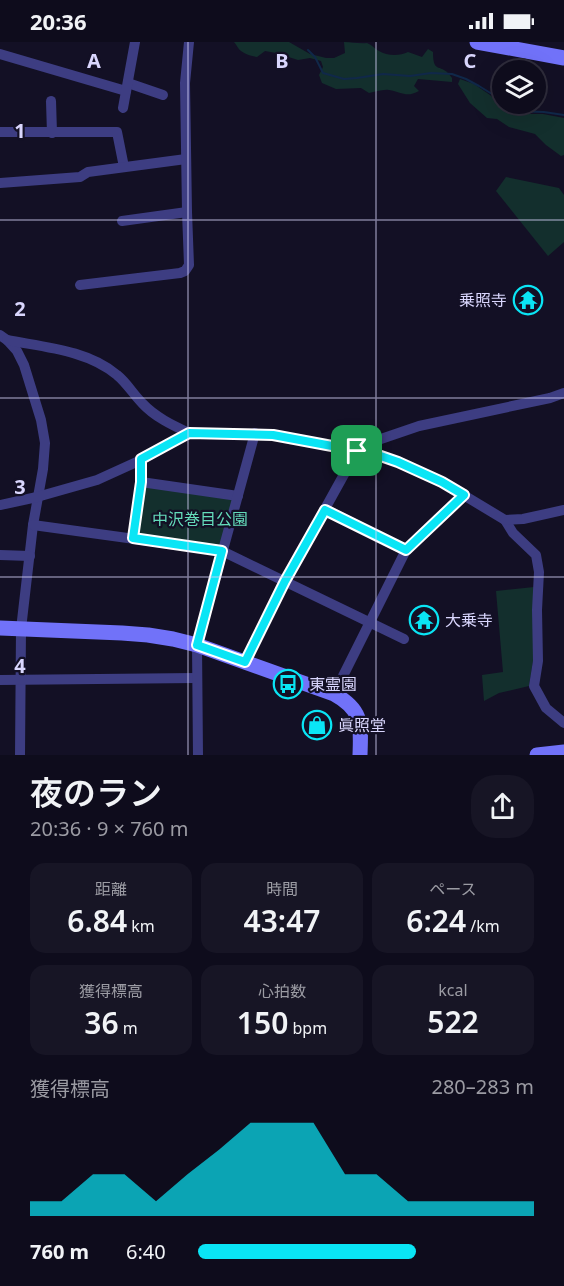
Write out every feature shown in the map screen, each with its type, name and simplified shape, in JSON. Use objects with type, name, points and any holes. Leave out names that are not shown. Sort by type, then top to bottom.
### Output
[{"type":"street","points":[[123,108],[135,42]]},
{"type":"street","points":[[80,285],[180,273],[189,265],[186,83],[189,42]]},
{"type":"street","points":[[477,42],[564,58]]},
{"type":"street","points":[[0,54],[163,95]]},
{"type":"street","points":[[51,101],[52,133]]},
{"type":"street","points":[[0,132],[117,132],[124,167]]},
{"type":"street","points":[[0,183],[80,177],[88,172],[186,159]]},
{"type":"street","points":[[122,221],[187,212]]},
{"type":"street","points":[[3,337],[84,356],[102,365],[117,375],[156,415],[189,433],[273,435],[375,454],[442,482],[505,520],[513,533],[536,555],[539,572],[538,661],[534,686],[546,708],[564,723]]},
{"type":"street","points":[[3,337],[17,351],[24,365],[41,420],[45,442],[21,629],[20,755]]},
{"type":"street","points":[[245,662],[285,581],[357,451],[378,440],[420,426],[564,393]]},
{"type":"street","points":[[0,505],[97,480],[189,433]]},
{"type":"street","points":[[198,755],[197,645],[255,434]]},
{"type":"street","points":[[133,538],[141,482],[141,459]]},
{"type":"street","points":[[141,482],[238,496]]},
{"type":"street","points":[[334,694],[406,550],[464,495]]},
{"type":"street","points":[[325,510],[406,550]]},
{"type":"street","points":[[505,520],[523,519],[564,510]]},
{"type":"street","points":[[33,525],[222,551],[404,639]]},
{"type":"street","points":[[0,555],[30,556]]},
{"type":"street","points":[[0,627],[148,635],[197,645],[245,662],[345,700],[354,708],[359,719],[360,755]]},
{"type":"street","points":[[0,680],[196,678]]},
{"type":"street","points":[[537,755],[564,752]]},
{"type":"green space","points":[[234,42],[289,42],[310,54],[326,58],[334,58],[345,53],[344,42],[367,43],[382,53],[390,55],[408,52],[422,57],[428,49],[433,52],[434,64],[448,73],[452,82],[418,79],[414,86],[419,91],[407,94],[387,90],[369,93],[361,88],[336,89],[322,83],[319,75],[323,67],[321,61],[310,58],[298,60],[265,51],[257,57],[241,51]]},
{"type":"green space","points":[[460,79],[474,84],[490,95],[492,114],[543,114],[564,118],[564,155],[561,156],[535,134],[509,127],[497,119],[487,118],[470,103],[458,84]]},
{"type":"green space","points":[[506,177],[559,188],[564,195],[564,242],[548,256],[496,191]]},
{"type":"green space","name":"中沢巻目公園","points":[[141,482],[238,496],[222,551],[133,538]]},
{"type":"green space","points":[[534,587],[533,661],[529,686],[499,693],[484,701],[482,675],[503,672],[496,591]]},
{"type":"waterway","points":[[308,50],[315,57],[323,73],[344,79],[383,74],[410,76],[431,73],[452,74],[479,86],[514,111],[564,115]]},
{"type":"place","name":"乗照寺","points":[[528,300]]},
{"type":"place","name":"大乗寺","points":[[424,620]]},
{"type":"place","name":"東霊園","points":[[288,684]]},
{"type":"place","name":"眞照堂","points":[[317,725]]},
{"type":"route","points":[[189,433],[273,435],[357,451],[398,462],[464,495],[406,550],[325,510],[285,581],[245,662],[197,645],[222,551],[133,538],[141,482],[141,459],[189,433]]}]
